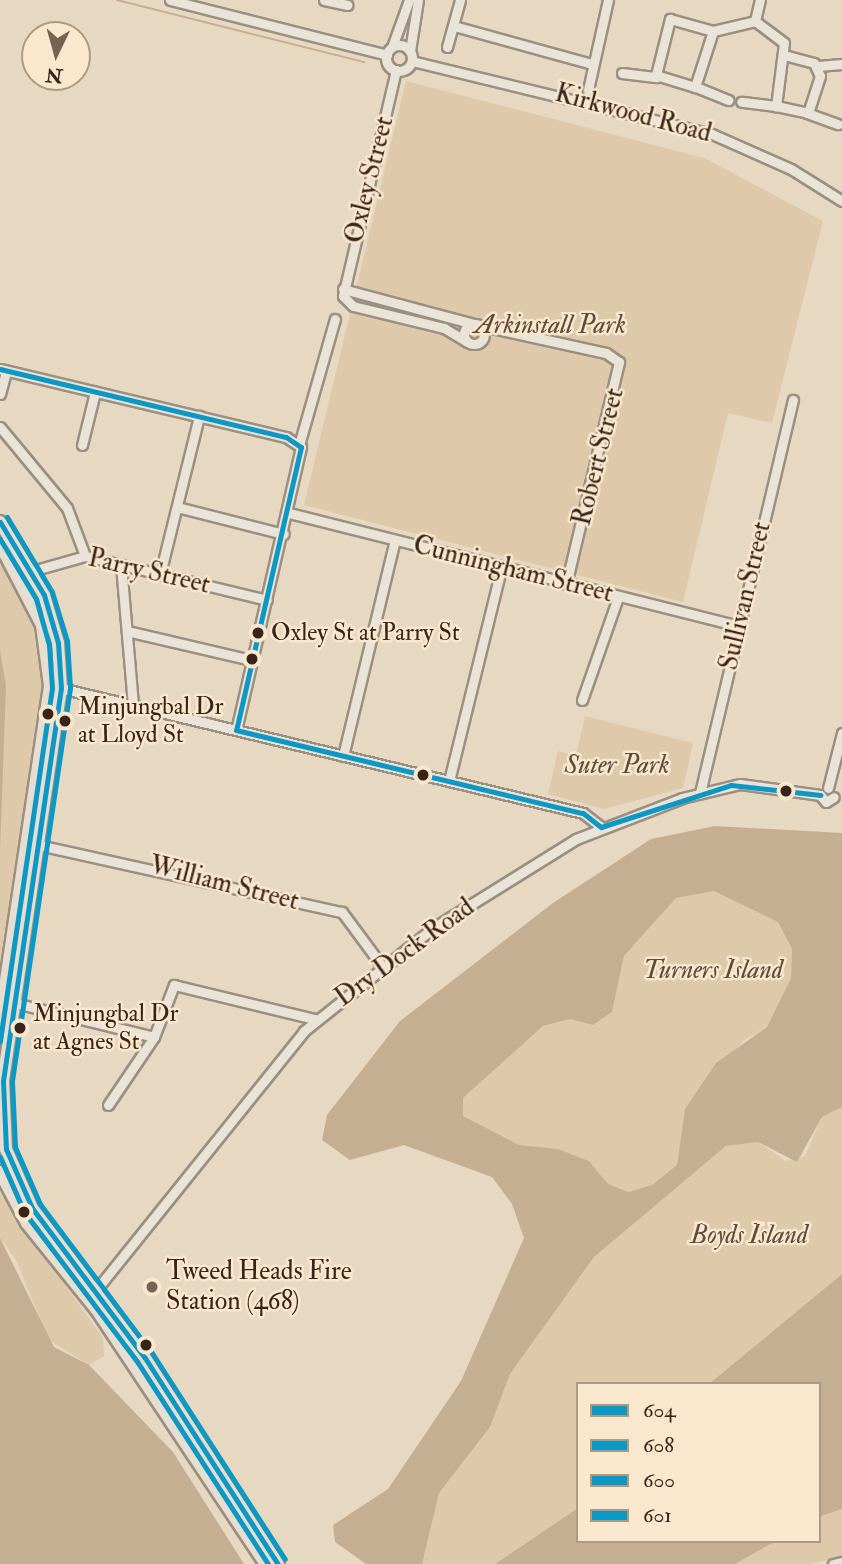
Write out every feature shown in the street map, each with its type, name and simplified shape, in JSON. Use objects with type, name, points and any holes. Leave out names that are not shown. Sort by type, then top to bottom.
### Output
[{"type":"main road","points":[[0,522],[32,571],[52,616],[56,687],[39,845],[3,1088],[6,1149],[32,1208],[278,1564]]},
{"type":"main road","points":[[0,544],[42,625],[56,687],[0,1021]]},
{"type":"main road","points":[[0,1172],[27,1223],[92,1295],[266,1564]]},
{"type":"street","points":[[170,0],[390,51]]},
{"type":"street","points":[[324,0],[347,5]]},
{"type":"street","points":[[409,0],[390,51],[397,70],[411,56],[418,0]]},
{"type":"street","points":[[447,47],[460,0]]},
{"type":"street","points":[[755,21],[760,0]]},
{"type":"street","points":[[588,90],[605,1]]},
{"type":"street","points":[[657,77],[668,21],[713,31],[755,21],[781,36],[784,55],[776,106]]},
{"type":"street","points":[[454,26],[592,64]]},
{"type":"street","points":[[696,87],[713,31]]},
{"type":"street","name":"Kirkwood Road","points":[[390,51],[712,134],[791,169],[842,201]]},
{"type":"street","points":[[784,55],[818,66],[842,64]]},
{"type":"street","points":[[807,113],[818,66]]},
{"type":"street","name":"Oxley Street","points":[[343,289],[397,70]]},
{"type":"street","points":[[622,73],[657,77],[696,87],[729,100]]},
{"type":"street","points":[[741,102],[807,113],[838,124]]},
{"type":"street","points":[[343,289],[351,305],[444,328],[467,342],[481,341],[507,329]]},
{"type":"street","name":"Robert Street","points":[[343,289],[474,324],[507,329],[607,353],[620,366],[566,584]]},
{"type":"street","points":[[236,730],[302,457],[299,445],[335,319]]},
{"type":"street","points":[[467,342],[464,330],[474,324],[483,331],[481,341]]},
{"type":"street","points":[[0,394],[3,370],[199,416],[299,445]]},
{"type":"street","points":[[82,445],[95,392]]},
{"type":"street","name":"Sullivan Street","points":[[700,793],[793,400]]},
{"type":"street","points":[[160,574],[199,416]]},
{"type":"street","points":[[0,427],[67,508],[85,556]]},
{"type":"street","points":[[177,508],[284,534]]},
{"type":"street","name":"Cunningham Street","points":[[289,513],[738,626]]},
{"type":"street","points":[[343,755],[395,540]]},
{"type":"street","name":"Parry Street","points":[[32,571],[85,556],[267,600]]},
{"type":"street","points":[[121,565],[133,704]]},
{"type":"street","points":[[449,781],[502,566]]},
{"type":"street","points":[[582,700],[618,597]]},
{"type":"street","points":[[127,631],[253,660]]},
{"type":"street","points":[[56,687],[583,813],[601,827]]},
{"type":"street","points":[[831,795],[842,733]]},
{"type":"street","name":"Dry Dock Road","points":[[92,1295],[315,1019],[446,920],[601,827],[700,793],[746,784],[831,795]]},
{"type":"street","name":"William Street","points":[[39,845],[342,912],[382,966]]},
{"type":"street","points":[[108,1105],[154,1037],[167,992],[180,984],[315,1019]]},
{"type":"street","points":[[15,1003],[154,1037]]},
{"type":"street","points":[[833,1564],[842,1562]]},
{"type":"green space","name":"Arkinstall Park","points":[[406,81],[704,158],[823,221],[772,423],[728,413],[683,602],[304,505]]},
{"type":"green space","points":[[0,553],[39,630],[46,685],[0,972]]},
{"type":"green space","name":"Suter Park","points":[[585,716],[693,743],[683,788],[604,809],[548,794],[558,751],[576,756]]},
{"type":"green space","name":"Turners Island","points":[[714,891],[778,922],[792,949],[791,978],[767,1027],[744,1040],[685,1109],[677,1165],[652,1185],[630,1192],[608,1184],[589,1161],[558,1149],[519,1146],[463,1116],[463,1098],[543,1026],[570,1019],[593,1025],[612,1012],[624,956],[676,898]]},
{"type":"green space","name":"Boyds Island","points":[[842,1107],[842,1274],[711,1382],[576,1382],[576,1509],[495,1564],[422,1564],[439,1493],[490,1427],[510,1374],[594,1257],[726,1146],[758,1142],[786,1161],[805,1156],[822,1117]]},
{"type":"green space","points":[[0,1193],[103,1338],[104,1356],[89,1365],[49,1340],[16,1260],[0,1238]]},
{"type":"green space","points":[[842,1509],[842,1556],[811,1564],[735,1564],[772,1543],[821,1543],[821,1516]]},
{"type":"shaded area","points":[[0,650],[6,686],[0,851]]},
{"type":"shaded area","points":[[715,826],[842,833],[842,1107],[822,1117],[797,1162],[758,1142],[726,1146],[594,1257],[510,1374],[490,1427],[439,1493],[422,1564],[366,1564],[335,1542],[333,1525],[388,1489],[461,1381],[524,1238],[512,1204],[492,1177],[404,1145],[350,1160],[322,1140],[327,1115],[400,1021],[553,903],[651,839]],"holes":[[[714,891],[778,922],[792,949],[791,978],[767,1027],[716,1063],[685,1109],[677,1165],[652,1185],[629,1192],[608,1184],[589,1161],[558,1149],[519,1145],[463,1116],[463,1098],[543,1026],[570,1019],[593,1025],[612,1012],[624,956],[676,898]]]},
{"type":"shaded area","points":[[0,1238],[54,1347],[89,1365],[173,1452],[244,1564],[0,1564]]},
{"type":"shaded area","points":[[842,1274],[842,1509],[821,1516],[821,1382],[711,1382]]},
{"type":"shaded area","points":[[576,1509],[576,1543],[772,1543],[735,1564],[495,1564]]},
{"type":"waterway","points":[[117,0],[364,62]]},
{"type":"transit line","name":"604","points":[[0,369],[286,437],[301,447],[236,730]]},
{"type":"transit line","name":"601","points":[[7,517],[52,592],[67,641],[70,688],[12,1081],[15,1147],[40,1204],[152,1353],[285,1559]]},
{"type":"transit line","name":"608","points":[[0,522],[44,595],[58,643],[61,688],[3,1081],[6,1149],[32,1208],[145,1358],[278,1564]]},
{"type":"transit line","name":"600","points":[[0,539],[36,599],[49,645],[52,688],[0,1041]]},
{"type":"transit line","name":"604","points":[[236,730],[583,813],[601,827]]},
{"type":"transit line","name":"604","points":[[601,827],[731,785],[820,795]]},
{"type":"transit line","name":"600","points":[[0,1157],[24,1212],[138,1363],[268,1564]]},
{"type":"place","name":"Oxley St at Parry St","points":[[258,633]]},
{"type":"place","name":"Minjungbal Dr at Lloyd St","points":[[65,721]]},
{"type":"place","name":"Minjungbal Dr at Agnes St","points":[[20,1028]]},
{"type":"place","name":"Tweed Heads Fire Station (468)","points":[[152,1287]]}]
